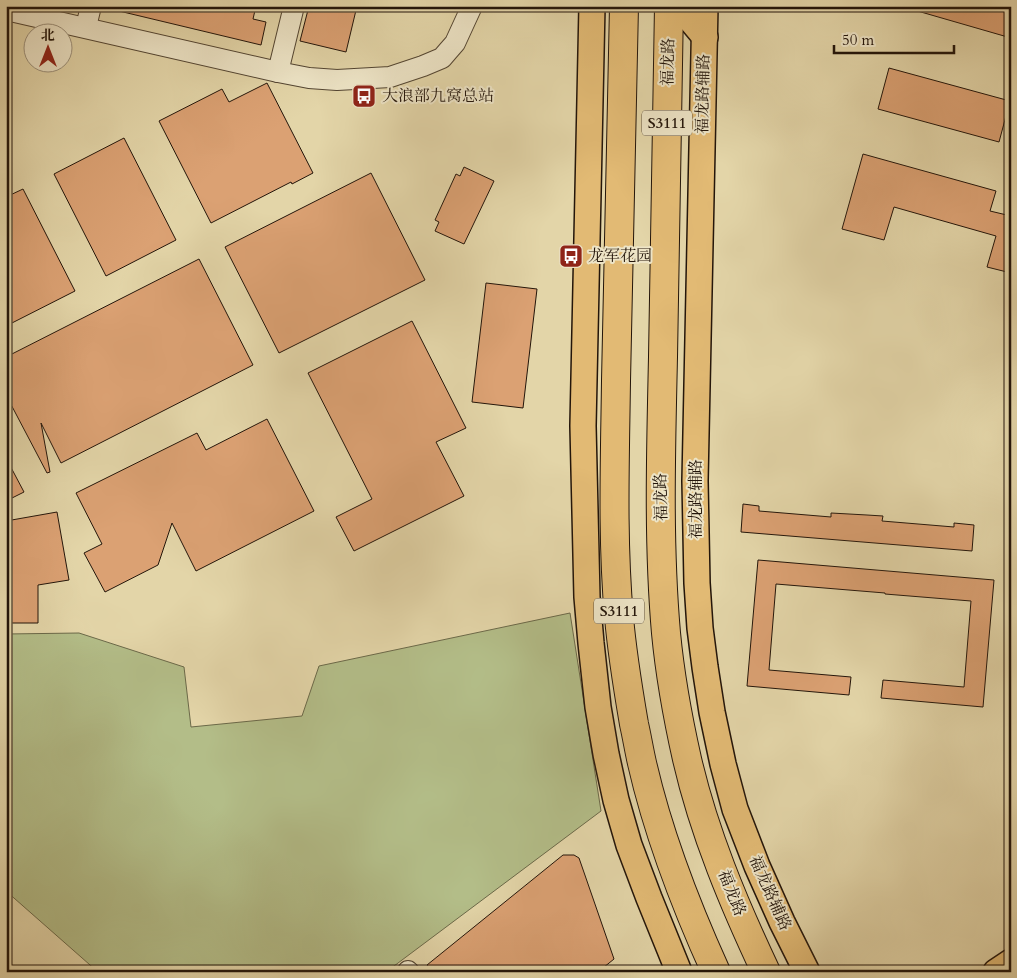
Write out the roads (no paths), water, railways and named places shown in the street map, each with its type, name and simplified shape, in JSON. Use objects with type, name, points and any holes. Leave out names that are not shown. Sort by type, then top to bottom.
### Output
[{"type":"highway","name":"S3111","points":[[624,6],[618,236],[615,524],[619,616],[624,663],[641,762],[657,818],[697,929],[716,972]]},
{"type":"highway","name":"福龙路","points":[[669,6],[660,479],[666,635],[679,716],[695,790],[724,873],[766,972]]},
{"type":"main road","points":[[592,6],[583,426],[587,597],[591,644],[602,735],[616,800],[629,845],[648,898],[679,972]]},
{"type":"main road","points":[[591,31],[602,13],[611,6]]},
{"type":"main road","points":[[675,6],[684,12],[704,38]]},
{"type":"main road","name":"福龙路辅路","points":[[705,7],[695,481],[697,583],[704,667],[723,764],[735,809],[757,866],[807,972]]},
{"type":"main road","points":[[996,972],[1011,962]]},
{"type":"street","points":[[86,27],[91,6]]},
{"type":"street","points":[[278,72],[294,6]]},
{"type":"street","points":[[442,58],[445,38],[457,6]]},
{"type":"street","points":[[6,10],[278,72],[338,80],[390,76],[442,58],[455,43],[472,6]]},
{"type":"place","name":"大浪部九窝总站","points":[[364,96]]},
{"type":"place","name":"龙军花园","points":[[571,256]]}]
